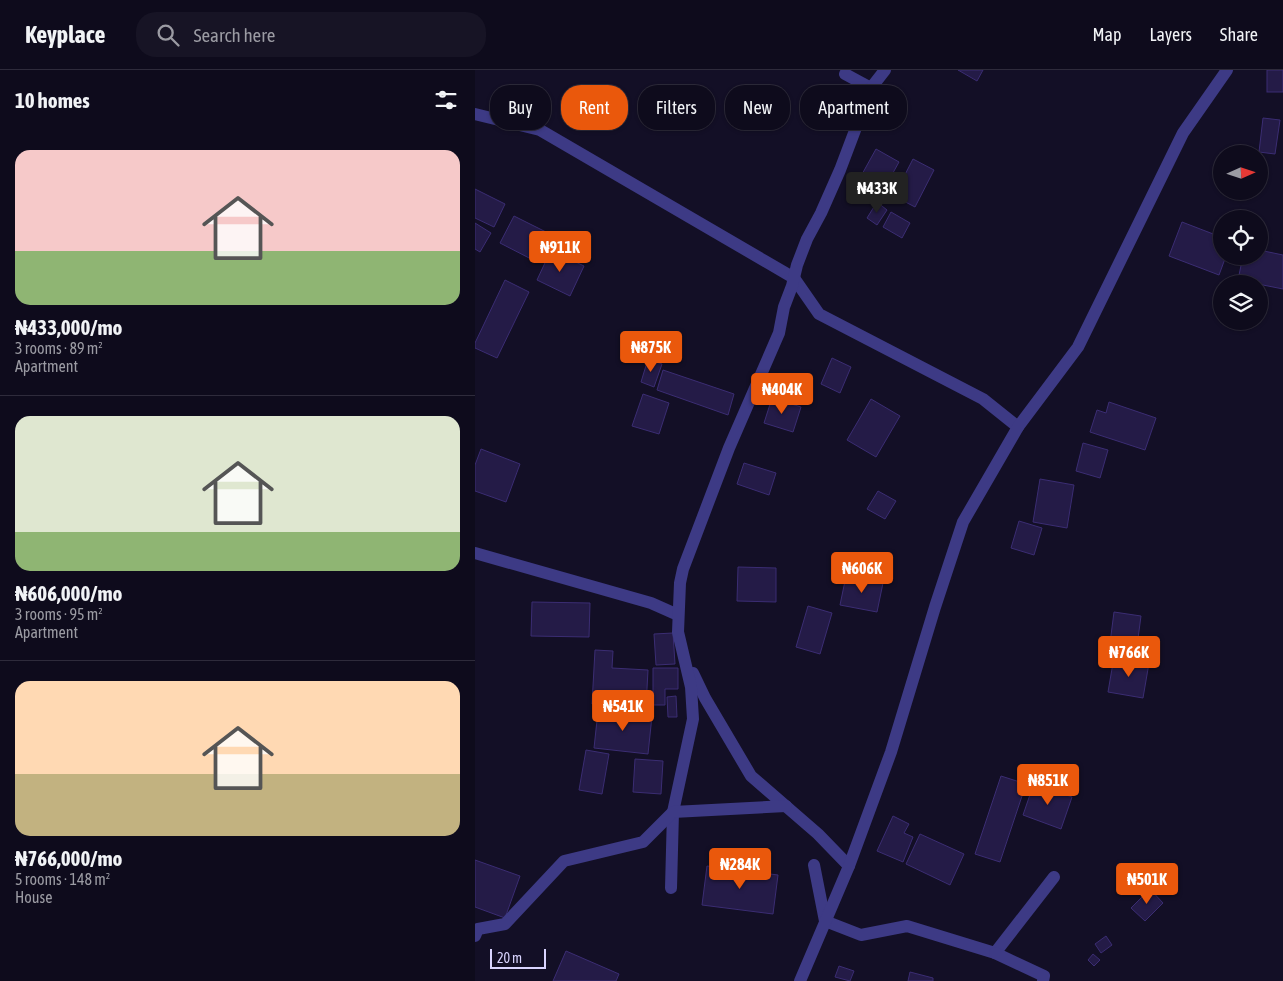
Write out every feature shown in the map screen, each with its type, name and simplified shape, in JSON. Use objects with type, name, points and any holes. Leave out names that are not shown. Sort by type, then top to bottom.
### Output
[{"type":"street","points":[[873,85],[885,70]]},
{"type":"street","points":[[800,981],[849,866],[891,752],[963,522],[1018,427],[1078,347],[1183,133],[1227,70]]},
{"type":"street","points":[[845,74],[865,85]]},
{"type":"street","points":[[475,114],[540,130],[795,278],[819,314],[983,399],[1018,427]]},
{"type":"street","points":[[671,888],[673,812],[693,719],[691,687],[678,632],[679,583],[729,448],[779,333],[783,307],[795,278],[807,239],[840,170],[855,130]]},
{"type":"street","points":[[475,553],[651,603],[678,615]]},
{"type":"street","points":[[685,657],[705,698],[751,776],[818,834],[849,866]]},
{"type":"street","points":[[475,936],[478,929],[505,924],[564,862],[643,842],[673,812],[785,806]]},
{"type":"street","points":[[814,865],[825,921]]},
{"type":"street","points":[[995,953],[1054,878]]},
{"type":"street","points":[[825,921],[861,935],[907,926],[995,953],[1044,976],[1043,981]]},
{"type":"building","points":[[958,70],[983,70],[977,81]]},
{"type":"building","points":[[1267,70],[1283,70],[1283,92],[1267,92]]},
{"type":"building","points":[[1263,118],[1280,120],[1275,154],[1268,153],[1268,145],[1260,145]]},
{"type":"building","points":[[876,149],[899,162],[879,198],[856,185]]},
{"type":"building","points":[[913,159],[934,170],[915,207],[894,196]]},
{"type":"building","points":[[475,189],[505,204],[494,227],[475,218]]},
{"type":"building","points":[[877,202],[887,210],[877,225],[867,218]]},
{"type":"building","points":[[891,212],[910,223],[902,238],[883,227]]},
{"type":"building","points":[[514,216],[548,233],[535,261],[500,243]]},
{"type":"building","points":[[1182,222],[1213,234],[1213,265],[1223,265],[1219,275],[1169,256]]},
{"type":"building","points":[[475,223],[491,233],[480,252],[475,249]]},
{"type":"building","points":[[551,250],[584,266],[570,296],[537,280]]},
{"type":"building","points":[[1268,252],[1283,255],[1283,289],[1268,286],[1268,275],[1239,275],[1241,265],[1268,265]]},
{"type":"building","points":[[505,280],[529,292],[497,358],[475,348],[475,343]]},
{"type":"building","points":[[832,358],[851,367],[840,393],[821,384]]},
{"type":"building","points":[[648,359],[662,364],[654,387],[641,382]]},
{"type":"building","points":[[663,370],[734,394],[728,415],[657,390]]},
{"type":"building","points":[[643,394],[669,403],[659,434],[632,426]]},
{"type":"building","points":[[772,398],[801,407],[793,432],[764,423]]},
{"type":"building","points":[[871,399],[900,416],[876,457],[847,440]]},
{"type":"building","points":[[1109,402],[1156,418],[1145,450],[1090,432],[1097,410],[1106,413]]},
{"type":"building","points":[[1083,443],[1108,450],[1100,478],[1076,471]]},
{"type":"building","points":[[481,449],[520,464],[506,502],[475,491],[475,465]]},
{"type":"building","points":[[744,463],[776,473],[769,495],[737,484]]},
{"type":"building","points":[[1040,479],[1074,485],[1067,528],[1033,522]]},
{"type":"building","points":[[878,491],[896,501],[885,519],[867,509]]},
{"type":"building","points":[[1019,521],[1042,528],[1034,555],[1011,548]]},
{"type":"building","points":[[738,567],[776,568],[776,602],[737,601]]},
{"type":"building","points":[[846,576],[883,583],[877,612],[840,605]]},
{"type":"building","points":[[532,602],[590,603],[589,637],[531,636]]},
{"type":"building","points":[[808,606],[832,613],[820,654],[796,647]]},
{"type":"building","points":[[1114,612],[1141,616],[1137,646],[1110,643]]},
{"type":"building","points":[[673,633],[675,664],[656,665],[654,634]]},
{"type":"building","points":[[595,650],[613,651],[612,668],[648,670],[646,707],[592,704]]},
{"type":"building","points":[[1114,657],[1149,663],[1143,698],[1108,692]]},
{"type":"building","points":[[653,668],[678,668],[678,689],[665,689],[665,705],[653,705]]},
{"type":"building","points":[[676,696],[677,717],[668,717],[667,697]]},
{"type":"building","points":[[598,711],[652,716],[648,754],[594,748]]},
{"type":"building","points":[[586,750],[609,754],[602,794],[579,790]]},
{"type":"building","points":[[635,759],[663,761],[661,794],[633,792]]},
{"type":"building","points":[[1001,776],[1026,784],[1000,862],[975,854]]},
{"type":"building","points":[[1034,783],[1072,797],[1061,829],[1023,815]]},
{"type":"building","points":[[893,816],[909,824],[904,833],[913,837],[903,862],[877,851]]},
{"type":"building","points":[[920,834],[964,854],[950,885],[906,864]]},
{"type":"building","points":[[475,860],[520,876],[505,918],[475,907]]},
{"type":"building","points":[[707,866],[778,875],[773,914],[702,905]]},
{"type":"building","points":[[1150,889],[1163,903],[1145,921],[1131,908]]},
{"type":"building","points":[[1106,936],[1112,945],[1101,953],[1095,944]]},
{"type":"building","points":[[566,951],[619,974],[616,981],[553,981]]},
{"type":"building","points":[[1093,954],[1100,960],[1094,966],[1088,960]]},
{"type":"building","points":[[839,966],[854,971],[850,981],[835,977]]},
{"type":"building","points":[[910,972],[933,978],[933,981],[908,981]]}]
